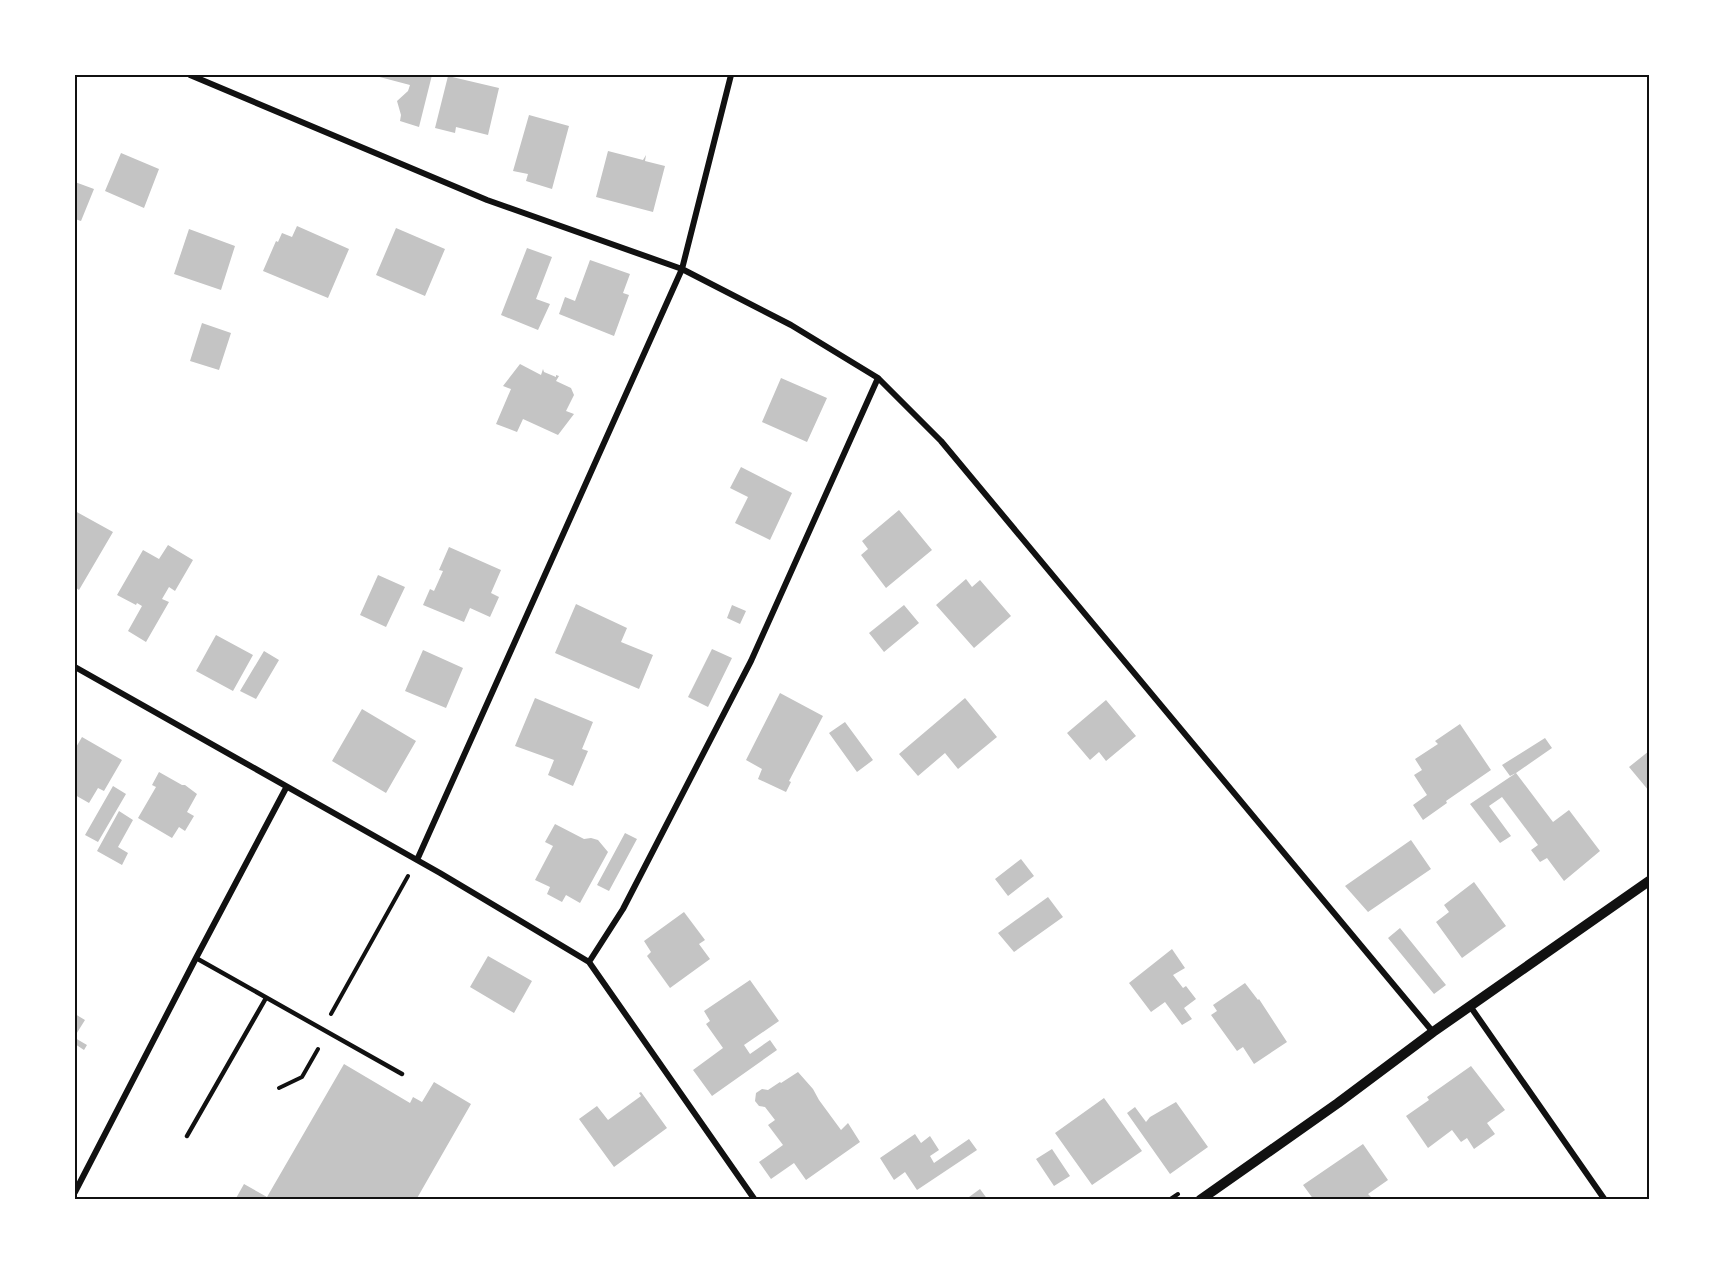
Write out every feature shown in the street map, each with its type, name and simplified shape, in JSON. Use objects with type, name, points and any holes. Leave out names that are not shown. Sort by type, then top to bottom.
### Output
[{"type":"street","points":[[190,75],[487,200],[682,269],[791,324],[878,378],[941,441],[1433,1032]]},
{"type":"street","points":[[417,860],[682,269],[731,75]]},
{"type":"street","points":[[589,962],[622,909],[751,661],[878,378]]},
{"type":"street","points":[[75,667],[417,860],[589,962],[754,1200]]},
{"type":"street","points":[[75,1192],[286,788]]},
{"type":"street","points":[[1200,1200],[1338,1103],[1433,1032],[1649,881]]},
{"type":"street","points":[[1470,1006],[1605,1200]]},
{"type":"lane","points":[[196,958],[402,1074]]},
{"type":"lane","points":[[187,1136],[266,998]]},
{"type":"path","points":[[279,1088],[302,1077],[317,1051],[323,1029],[417,860]]},
{"type":"building","points":[[372,75],[432,75],[419,127],[400,121],[401,115],[397,101],[408,91],[410,85]]},
{"type":"building","points":[[448,76],[499,88],[488,135],[456,127],[455,133],[435,128]]},
{"type":"building","points":[[529,115],[569,126],[552,189],[526,181],[528,174],[513,171]]},
{"type":"building","points":[[608,151],[643,160],[646,155],[645,161],[665,166],[653,212],[596,197]]},
{"type":"building","points":[[121,153],[159,169],[144,208],[105,191]]},
{"type":"building","points":[[75,182],[94,189],[81,221],[75,219]]},
{"type":"building","points":[[297,226],[349,249],[328,298],[263,271],[282,233],[292,237]]},
{"type":"building","points":[[396,228],[445,249],[425,296],[376,275]]},
{"type":"building","points":[[189,229],[235,246],[221,290],[174,274]]},
{"type":"building","points":[[527,248],[552,257],[536,299],[550,304],[538,330],[501,315]]},
{"type":"building","points":[[590,260],[630,274],[623,293],[629,295],[614,336],[559,314],[565,297],[575,301]]},
{"type":"building","points":[[202,323],[231,333],[219,370],[190,361]]},
{"type":"building","points":[[520,364],[541,375],[543,369],[544,372],[559,376],[556,381],[571,388],[574,395],[566,411],[574,414],[558,435],[523,419],[517,432],[496,424],[511,389],[503,386]]},
{"type":"building","points":[[781,378],[827,398],[807,442],[762,422]]},
{"type":"building","points":[[741,467],[792,493],[770,540],[735,523],[748,497],[730,488]]},
{"type":"building","points":[[899,510],[932,550],[886,588],[861,555],[868,549],[862,541]]},
{"type":"building","points":[[75,511],[113,532],[79,590],[75,587]]},
{"type":"building","points":[[168,545],[193,560],[175,591],[169,587],[162,599],[169,602],[146,642],[128,631],[142,606],[117,595],[143,550],[159,559]]},
{"type":"building","points":[[449,547],[501,570],[491,593],[499,597],[490,617],[470,608],[464,622],[423,605],[430,589],[434,591],[443,571],[439,570]]},
{"type":"building","points":[[378,575],[405,587],[386,627],[360,615]]},
{"type":"building","points":[[966,579],[972,587],[980,580],[1011,616],[974,648],[936,605]]},
{"type":"building","points":[[576,604],[627,628],[621,642],[653,655],[639,689],[555,653]]},
{"type":"building","points":[[732,605],[746,611],[740,624],[727,618]]},
{"type":"building","points":[[904,605],[919,623],[884,652],[869,633]]},
{"type":"building","points":[[216,635],[253,655],[233,691],[196,671]]},
{"type":"building","points":[[712,649],[732,658],[708,707],[688,697]]},
{"type":"building","points":[[423,650],[463,668],[446,708],[405,691]]},
{"type":"building","points":[[264,651],[279,660],[256,699],[240,691]]},
{"type":"building","points":[[780,693],[823,716],[789,781],[791,782],[786,792],[758,779],[762,769],[746,760]]},
{"type":"building","points":[[535,698],[593,722],[582,749],[588,751],[573,786],[548,775],[554,760],[515,746]]},
{"type":"building","points":[[965,698],[997,737],[958,769],[945,753],[918,776],[899,754]]},
{"type":"building","points":[[1106,700],[1136,736],[1106,761],[1099,752],[1090,760],[1067,733]]},
{"type":"building","points":[[362,709],[416,741],[386,793],[332,761]]},
{"type":"building","points":[[845,722],[873,760],[857,772],[829,733]]},
{"type":"building","points":[[1460,724],[1491,770],[1423,820],[1413,805],[1427,795],[1414,775],[1422,770],[1415,759],[1438,744],[1435,741]]},
{"type":"building","points":[[82,737],[122,760],[104,791],[98,788],[89,803],[75,795],[75,749]]},
{"type":"building","points":[[1545,738],[1552,748],[1510,776],[1502,765]]},
{"type":"building","points":[[1649,751],[1649,791],[1629,767]]},
{"type":"building","points":[[159,772],[197,794],[187,812],[194,816],[185,831],[179,827],[172,838],[138,818],[156,787],[152,785]]},
{"type":"building","points":[[1516,773],[1553,822],[1569,810],[1600,851],[1564,881],[1547,858],[1540,862],[1531,850],[1538,845],[1502,797],[1489,806],[1511,836],[1500,843],[1470,804]]},
{"type":"building","points":[[113,786],[126,794],[98,842],[85,835]]},
{"type":"building","points":[[119,811],[133,820],[118,847],[128,853],[122,865],[97,851]]},
{"type":"building","points":[[555,824],[584,839],[598,840],[608,852],[580,903],[566,895],[562,902],[547,894],[550,887],[535,880],[553,846],[545,842]]},
{"type":"building","points":[[625,833],[637,839],[609,891],[597,885]]},
{"type":"building","points":[[1411,840],[1431,869],[1368,912],[1345,886]]},
{"type":"building","points":[[1021,859],[1034,876],[1008,896],[995,879]]},
{"type":"building","points":[[1474,882],[1506,926],[1462,958],[1436,922],[1449,912],[1444,905]]},
{"type":"building","points":[[1048,897],[1063,917],[1014,952],[998,933]]},
{"type":"building","points":[[684,912],[705,940],[699,944],[710,959],[670,988],[647,956],[651,952],[644,941]]},
{"type":"building","points":[[1400,928],[1446,985],[1434,994],[1388,938]]},
{"type":"building","points":[[1172,949],[1185,968],[1173,975],[1196,999],[1184,1008],[1192,1019],[1182,1025],[1165,1002],[1151,1012],[1129,983]]},
{"type":"building","points":[[488,956],[532,981],[514,1013],[470,987]]},
{"type":"building","points":[[750,980],[779,1021],[744,1045],[750,1054],[770,1040],[777,1050],[712,1096],[693,1070],[723,1048],[706,1024],[710,1021],[704,1011]]},
{"type":"building","points":[[1245,983],[1259,999],[1287,1042],[1254,1064],[1243,1047],[1237,1051],[1211,1015],[1217,1011],[1213,1005]]},
{"type":"building","points":[[75,1014],[85,1020],[75,1036]]},
{"type":"building","points":[[75,1038],[87,1045],[84,1050],[75,1044]]},
{"type":"building","points":[[344,1064],[410,1103],[413,1097],[422,1102],[434,1082],[471,1104],[416,1200],[235,1200],[244,1184],[267,1197]]},
{"type":"building","points":[[1471,1066],[1505,1110],[1487,1123],[1495,1134],[1474,1149],[1467,1138],[1461,1142],[1452,1130],[1428,1148],[1406,1116],[1429,1100],[1427,1097]]},
{"type":"building","points":[[798,1072],[813,1089],[841,1130],[848,1123],[860,1142],[806,1180],[794,1163],[771,1179],[759,1162],[783,1145],[768,1125],[775,1120],[765,1107],[759,1106],[755,1101],[756,1093],[762,1089],[768,1090]]},
{"type":"building","points":[[641,1092],[667,1128],[614,1167],[579,1119],[597,1106],[608,1120],[641,1096],[639,1093]]},
{"type":"building","points":[[1104,1098],[1142,1151],[1092,1185],[1055,1133]]},
{"type":"building","points":[[1176,1102],[1208,1147],[1170,1174],[1127,1113],[1135,1107],[1146,1122],[1150,1117]]},
{"type":"building","points":[[915,1134],[921,1143],[930,1136],[939,1150],[930,1156],[934,1163],[969,1139],[977,1150],[917,1190],[905,1172],[894,1180],[880,1158]]},
{"type":"building","points":[[1363,1144],[1388,1180],[1368,1194],[1371,1197],[1366,1200],[1314,1200],[1303,1185]]},
{"type":"building","points":[[1052,1149],[1070,1176],[1054,1186],[1036,1159]]},
{"type":"building","points":[[980,1189],[988,1200],[971,1200],[969,1197]]}]
